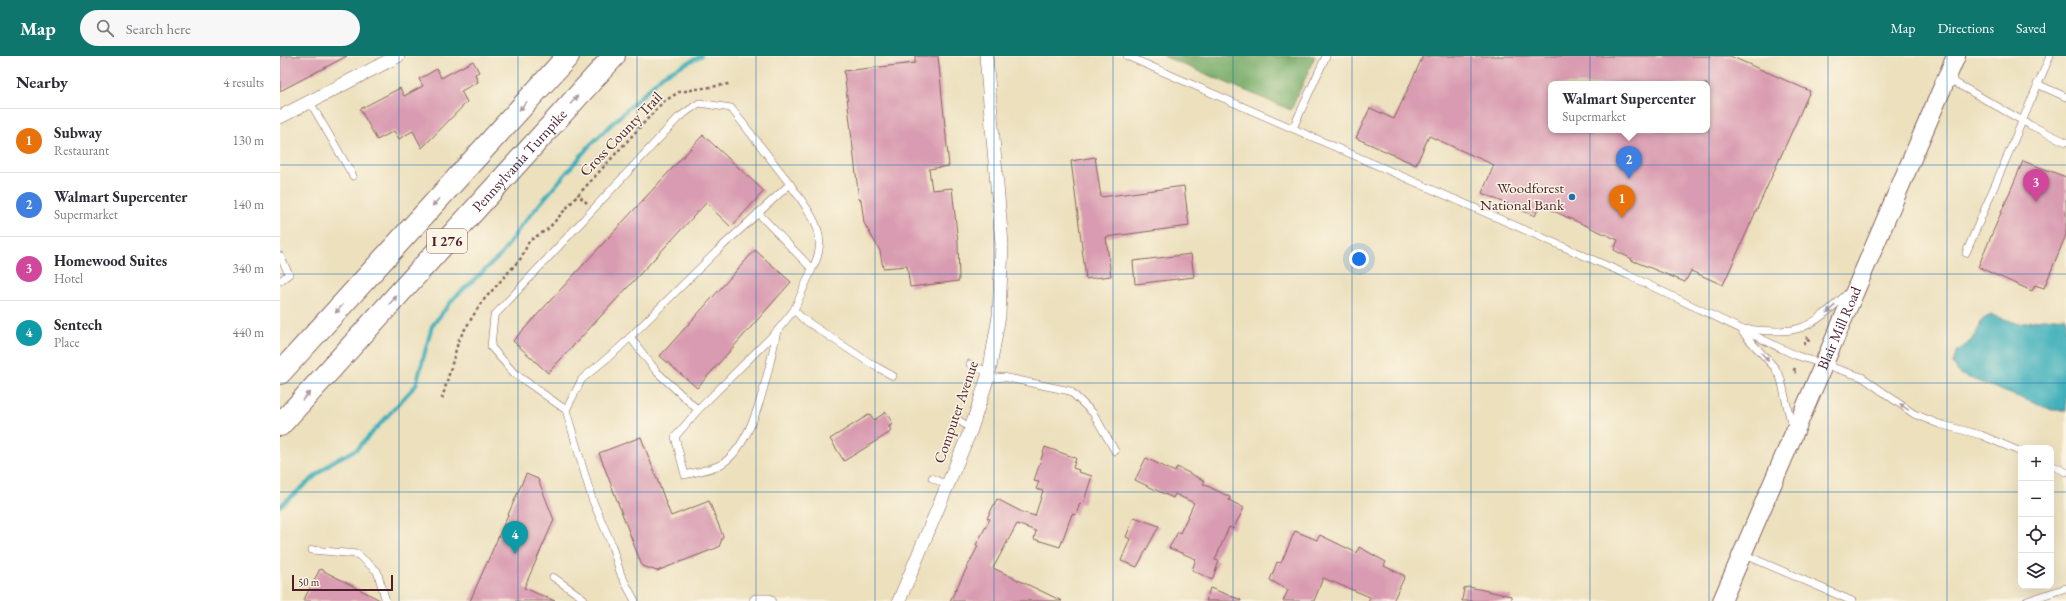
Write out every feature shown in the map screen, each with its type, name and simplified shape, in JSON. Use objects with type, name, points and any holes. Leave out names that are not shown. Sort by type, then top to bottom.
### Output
[{"type":"highway","name":"I 276","points":[[280,373],[568,56]]},
{"type":"highway","name":"Pennsylvania Turnpike","points":[[280,425],[614,56]]},
{"type":"main road","name":"Blair Mill Road","points":[[1722,601],[1956,56]]},
{"type":"street","points":[[280,117],[398,56]]},
{"type":"street","name":"Computer Avenue","points":[[899,601],[971,429],[988,376],[999,316],[1002,244],[986,56]]},
{"type":"street","points":[[756,601],[769,601]]},
{"type":"lane","points":[[1127,56],[1628,275],[1795,355],[1862,377],[1914,414],[1939,424],[1982,435],[2018,451]]},
{"type":"lane","points":[[1293,128],[1326,56]]},
{"type":"lane","points":[[1966,253],[2021,120],[2050,56]]},
{"type":"lane","points":[[1947,78],[2021,120],[2066,142]]},
{"type":"lane","points":[[2037,84],[2066,97]]},
{"type":"lane","points":[[310,102],[353,176]]},
{"type":"lane","points":[[635,601],[622,575],[611,543],[592,499],[566,410],[514,373],[491,347],[494,316],[678,118],[699,103],[731,108],[790,184],[817,225],[819,230],[820,248],[818,258],[794,310],[777,331],[698,410],[675,437],[685,475],[723,463],[742,443],[764,389],[777,331]]},
{"type":"lane","points":[[566,410],[582,379],[630,337],[790,184]]},
{"type":"lane","points":[[758,213],[812,269]]},
{"type":"lane","points":[[280,256],[289,274],[280,281]]},
{"type":"lane","points":[[1738,329],[1791,332],[1807,327],[1823,316],[1859,282]]},
{"type":"lane","points":[[794,310],[802,319],[868,362],[893,376]]},
{"type":"lane","points":[[1738,329],[1775,368],[1781,379],[1793,436]]},
{"type":"lane","points":[[630,337],[657,372],[698,410]]},
{"type":"lane","points":[[970,364],[988,376],[1003,377],[1070,391],[1093,413],[1115,451]]},
{"type":"lane","points":[[956,418],[971,429]]},
{"type":"lane","points":[[2054,466],[2066,472]]},
{"type":"lane","points":[[932,478],[947,485]]},
{"type":"lane","points":[[312,550],[357,554],[377,571],[386,601]]},
{"type":"lane","points":[[1743,554],[1852,601]]},
{"type":"lane","points":[[553,577],[585,601]]},
{"type":"lane","points":[[2027,601],[2066,588]]},
{"type":"path","name":"Cross County Trail","points":[[442,399],[459,339],[481,303],[522,256],[529,241],[548,229],[663,102],[679,92],[729,84]]},
{"type":"path","name":"Cross County Trail","points":[[578,195],[594,209]]},
{"type":"path","points":[[1804,345],[1809,334]]},
{"type":"path","points":[[1807,340],[1811,342]]},
{"type":"path","points":[[1794,368],[1793,372],[1796,372]]},
{"type":"green space","points":[[1163,56],[1315,56],[1291,110]]},
{"type":"water","points":[[1992,315],[2020,324],[2042,319],[2066,317],[2066,410],[2052,410],[1959,374],[1953,364],[1956,352],[1970,342],[1979,328],[1982,319]]},
{"type":"building","points":[[280,56],[347,56],[280,91]]},
{"type":"building","points":[[915,56],[938,56],[949,166],[929,169],[932,190],[952,188],[958,242],[959,281],[910,287],[907,266],[883,268],[880,251],[864,223],[861,199],[859,200],[844,71],[915,63]]},
{"type":"building","points":[[1423,56],[1730,56],[1810,91],[1723,285],[1691,271],[1685,282],[1631,260],[1632,259],[1614,250],[1618,240],[1540,205],[1535,216],[1482,193],[1494,165],[1429,136],[1416,165],[1356,138],[1370,108],[1394,119]]},
{"type":"building","points":[[473,61],[479,72],[475,74],[478,82],[461,91],[467,102],[422,148],[413,131],[399,139],[394,131],[377,140],[360,109],[400,88],[404,96],[423,86],[419,79],[437,69],[441,78]]},
{"type":"building","points":[[703,135],[764,191],[731,227],[706,203],[548,373],[513,341]]},
{"type":"building","points":[[1095,157],[1101,197],[1184,186],[1189,226],[1106,237],[1111,276],[1086,279],[1071,161]]},
{"type":"building","points":[[2023,161],[2066,177],[2066,235],[2044,288],[2035,285],[2032,291],[1978,267]]},
{"type":"building","points":[[755,250],[791,282],[697,388],[660,356]]},
{"type":"building","points":[[1191,254],[1194,277],[1135,284],[1133,261]]},
{"type":"building","points":[[886,412],[893,424],[889,426],[891,431],[844,461],[830,439],[870,414],[874,420]]},
{"type":"building","points":[[641,437],[671,516],[709,501],[723,536],[719,547],[657,571],[642,566],[599,453]]},
{"type":"building","points":[[1045,447],[1076,458],[1073,468],[1079,470],[1078,472],[1092,476],[1083,504],[1080,503],[1076,515],[1072,514],[1060,547],[1034,539],[1036,531],[1017,524],[993,568],[1062,601],[950,601],[978,546],[976,545],[990,519],[987,518],[997,499],[1022,512],[1035,516],[1043,491],[1036,489],[1039,482],[1034,481]]},
{"type":"building","points":[[1146,458],[1175,472],[1177,467],[1205,481],[1203,484],[1230,497],[1229,500],[1244,508],[1233,529],[1229,527],[1215,560],[1219,561],[1212,580],[1192,570],[1196,559],[1169,548],[1178,532],[1180,533],[1194,503],[1175,494],[1173,498],[1135,480]]},
{"type":"building","points":[[526,474],[538,479],[554,520],[524,588],[555,601],[470,601]]},
{"type":"building","points":[[1134,517],[1159,526],[1137,567],[1121,561],[1130,539],[1126,537]]},
{"type":"building","points":[[1295,531],[1317,540],[1320,535],[1357,553],[1359,547],[1386,562],[1384,566],[1405,576],[1393,601],[1368,601],[1370,597],[1323,578],[1314,601],[1283,601],[1288,590],[1270,580],[1277,562],[1281,563]]},
{"type":"building","points":[[320,569],[380,600],[381,601],[303,601]]},
{"type":"building","points":[[1469,587],[1511,596],[1511,601],[1462,601],[1464,588]]},
{"type":"building","points":[[1210,588],[1241,600],[1241,601],[1206,601]]},
{"type":"waterway","points":[[280,506],[332,462],[357,449],[416,385],[432,326],[454,298],[501,255],[521,226],[590,145],[663,75],[701,56]]},
{"type":"place","name":"Walmart Supercenter","points":[[1629,179]]},
{"type":"place","name":"Woodforest National Bank","points":[[1572,197]]},
{"type":"place","name":"Homewood Suites","points":[[2036,202]]},
{"type":"place","name":"Subway","points":[[1622,218]]},
{"type":"place","name":"Sentech","points":[[515,554]]}]
